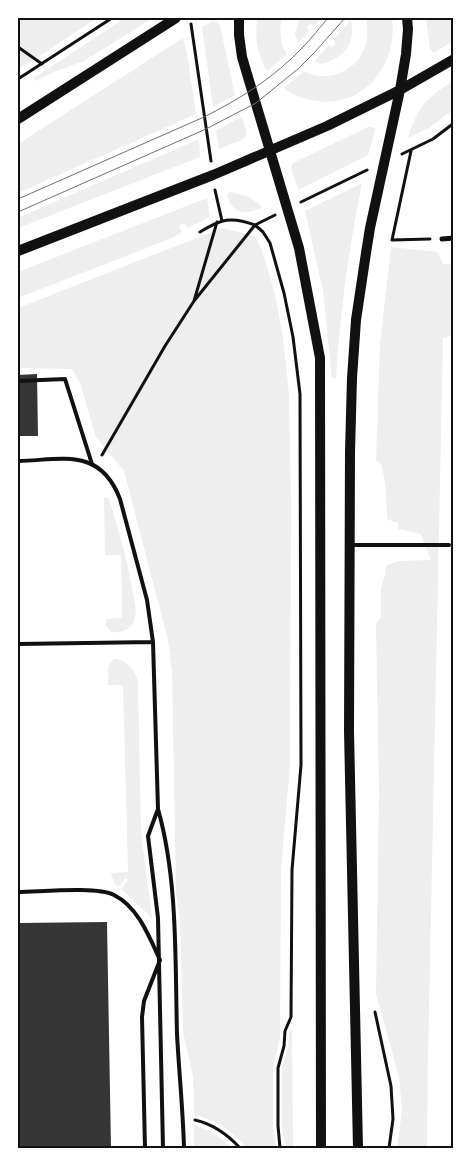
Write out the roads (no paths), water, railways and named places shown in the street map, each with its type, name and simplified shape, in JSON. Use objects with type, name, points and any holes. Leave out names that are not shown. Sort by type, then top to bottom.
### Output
[{"type":"main road","points":[[18,119],[176,18]]},
{"type":"main road","points":[[239,18],[242,57],[299,248],[320,358],[321,1148]]},
{"type":"main road","points":[[358,1148],[350,770],[352,406],[356,320],[370,228],[400,90],[406,54],[407,18]]},
{"type":"main road","points":[[18,250],[213,175],[352,115],[454,59]]},
{"type":"street","points":[[442,239],[454,238]]},
{"type":"lane","points":[[18,381],[65,379],[92,464]]},
{"type":"lane","points":[[18,461],[74,459],[92,464],[102,470],[114,482],[147,600],[153,642],[158,809],[165,834],[175,925],[177,1036],[184,1148]]},
{"type":"lane","points":[[350,545],[449,545]]},
{"type":"lane","points":[[18,644],[153,642]]},
{"type":"lane","points":[[158,809],[148,836],[158,918],[163,1148]]},
{"type":"lane","points":[[18,892],[96,890],[112,894],[122,900],[137,916],[160,960],[144,1001],[142,1017],[145,1148]]},
{"type":"tram line","points":[[18,199],[204,117],[231,103],[281,68],[306,44],[328,18]]},
{"type":"tram line","points":[[18,212],[206,129],[256,103],[299,68],[345,18]]}]
